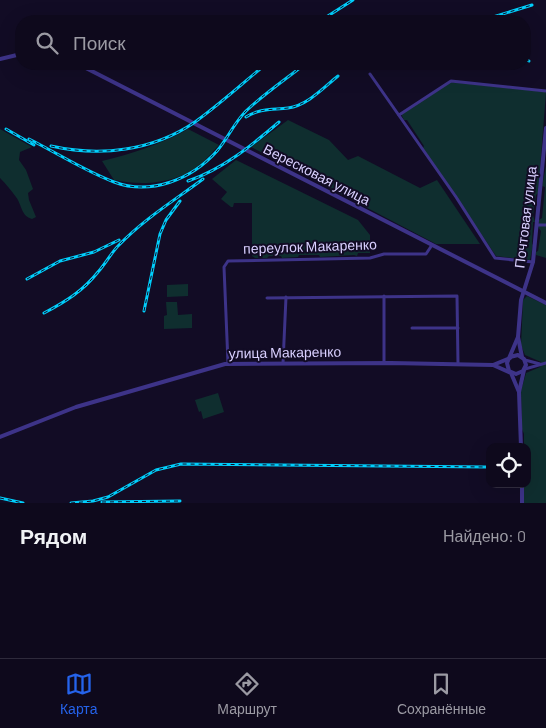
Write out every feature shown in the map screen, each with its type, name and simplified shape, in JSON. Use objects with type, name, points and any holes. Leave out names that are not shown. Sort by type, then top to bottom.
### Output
[{"type":"street","points":[[0,59],[15,55]]},
{"type":"street","name":"Вересковая улица","points":[[90,70],[546,302]]},
{"type":"street","points":[[370,74],[456,197],[495,258],[533,262]]},
{"type":"street","points":[[398,115],[451,81],[546,91]]},
{"type":"street","name":"Почтовая улица","points":[[510,357],[518,337],[524,291],[533,262],[546,128]]},
{"type":"street","points":[[537,224],[546,225]]},
{"type":"street","name":"переулок Макаренко","points":[[228,363],[224,267],[228,261],[370,258],[384,254],[426,254],[432,245]]},
{"type":"street","points":[[384,296],[384,363]]},
{"type":"street","points":[[267,298],[458,296],[458,364]]},
{"type":"street","points":[[283,362],[286,297]]},
{"type":"street","points":[[412,328],[458,328]]},
{"type":"street","name":"Почтовая улица","points":[[518,337],[523,359]]},
{"type":"street","points":[[521,443],[518,392],[507,366],[510,357],[516,355],[523,359],[546,364]]},
{"type":"street","name":"улица Макаренко","points":[[493,365],[510,357]]},
{"type":"street","points":[[518,392],[524,370],[523,359]]},
{"type":"street","name":"улица Макаренко","points":[[0,437],[63,411],[228,363],[493,365],[511,373]]},
{"type":"street","points":[[511,373],[519,374],[540,364]]},
{"type":"street","points":[[522,488],[522,503]]},
{"type":"green space","points":[[451,82],[546,93],[538,193],[536,195],[533,215],[535,222],[533,222],[533,245],[530,260],[496,256],[423,148],[424,146],[407,120],[404,120],[402,116],[402,114]]},
{"type":"green space","points":[[288,120],[329,140],[348,160],[358,156],[420,188],[437,180],[480,244],[436,244],[251,147]]},
{"type":"green space","points":[[0,129],[32,147],[20,152],[19,160],[26,170],[33,189],[28,193],[36,217],[32,219],[28,218],[16,197],[0,178]]},
{"type":"green space","points":[[188,129],[219,145],[198,166],[176,178],[152,183],[114,180],[102,161],[146,148]]},
{"type":"green space","points":[[236,160],[358,220],[370,235],[370,253],[358,253],[357,256],[320,257],[319,255],[299,255],[298,257],[282,258],[281,256],[255,258],[252,256],[252,203],[234,203],[233,207],[231,207],[221,199],[227,192],[212,179]]},
{"type":"green space","points":[[546,166],[546,258],[536,255],[536,252],[538,251],[541,231],[538,227],[539,220],[542,218],[545,187],[542,186]]},
{"type":"green space","points":[[188,284],[188,296],[167,297],[167,285]]},
{"type":"green space","points":[[527,296],[546,305],[546,503],[523,503],[523,488],[531,488],[531,443],[524,443],[521,391],[526,373],[540,367],[541,362],[525,355],[521,345],[523,300]]},
{"type":"green space","points":[[166,302],[177,302],[178,315],[192,314],[192,328],[164,329],[164,316],[167,315]]},
{"type":"green space","points":[[218,393],[224,412],[203,419],[195,400]]},
{"type":"railway","points":[[329,15],[353,0]]},
{"type":"railway","points":[[500,15],[532,5]]},
{"type":"railway","points":[[51,146],[88,151],[107,151],[126,149],[162,140],[195,122],[259,70]]},
{"type":"railway","points":[[29,139],[103,178],[128,186],[156,186],[183,177],[207,161],[221,146],[246,111],[297,70]]},
{"type":"railway","points":[[246,117],[261,111],[288,108],[302,103],[338,76]]},
{"type":"railway","points":[[188,181],[225,163],[279,122]]},
{"type":"railway","points":[[6,129],[34,145]]},
{"type":"railway","points":[[44,313],[80,290],[101,269],[116,248],[129,236],[149,218],[203,179]]},
{"type":"railway","points":[[144,311],[160,234],[166,220],[180,201]]},
{"type":"railway","points":[[27,279],[60,261],[94,252],[119,240]]},
{"type":"railway","points":[[71,503],[93,501],[108,497],[156,470],[181,464],[486,467]]},
{"type":"railway","points":[[0,498],[23,503]]},
{"type":"railway","points":[[102,502],[180,501]]}]
